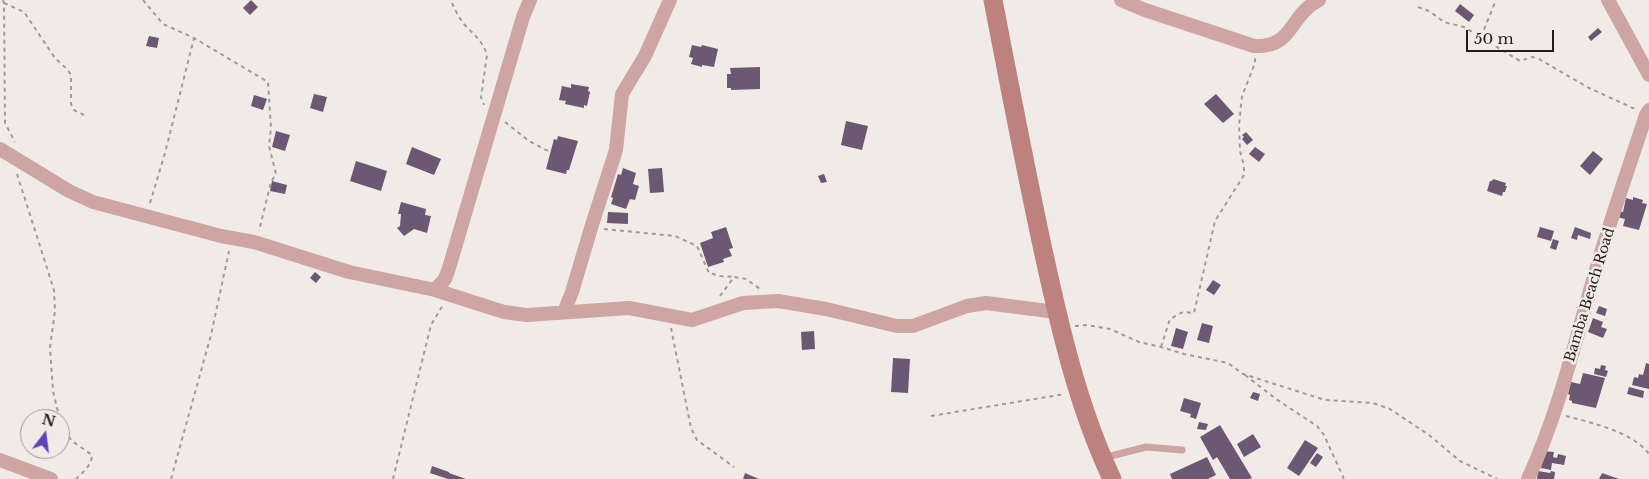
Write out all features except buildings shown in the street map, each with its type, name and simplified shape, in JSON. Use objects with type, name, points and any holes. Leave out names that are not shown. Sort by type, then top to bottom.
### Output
[{"type":"main road","points":[[993,0],[1027,178],[1058,320],[1078,392],[1102,458],[1112,479]]},
{"type":"street","points":[[435,290],[445,279],[449,268],[530,0]]},
{"type":"street","points":[[564,312],[572,292],[616,150],[622,94],[645,56],[670,0]]},
{"type":"street","points":[[1121,0],[1145,10],[1254,46],[1268,47],[1284,38],[1302,12],[1318,0]]},
{"type":"street","points":[[1608,0],[1649,75]]},
{"type":"street","name":"Bamba Beach Road","points":[[1528,479],[1543,446],[1580,330],[1596,270],[1647,113]]},
{"type":"street","points":[[6,152],[69,191],[93,202],[220,236],[254,242],[349,272],[435,290],[504,312],[527,315],[629,308],[692,320],[743,303],[778,302],[826,309],[897,326],[913,326],[967,306],[986,303],[1058,320]]},
{"type":"street","points":[[0,460],[51,479]]},
{"type":"lane","points":[[1102,458],[1146,447],[1182,450]]},
{"type":"path","points":[[143,0],[163,24],[194,38],[268,82],[271,128],[270,146],[276,174],[271,182],[258,234],[254,242]]},
{"type":"path","points":[[1481,37],[1496,0]]},
{"type":"path","points":[[26,163],[5,123],[4,2],[24,12],[55,58],[67,69],[71,75],[71,104],[74,110],[84,115]]},
{"type":"path","points":[[452,3],[462,22],[482,42],[487,55],[481,97],[486,108],[495,112],[503,121],[529,141],[550,152]]},
{"type":"path","points":[[1418,7],[1429,11],[1444,22],[1464,27],[1520,61],[1532,57],[1539,59],[1589,88],[1647,113]]},
{"type":"path","points":[[146,215],[165,153],[194,38]]},
{"type":"path","points":[[1162,347],[1170,319],[1183,312],[1194,313],[1215,221],[1244,176],[1244,166],[1240,151],[1239,125],[1242,96],[1255,63],[1254,46]]},
{"type":"path","points":[[6,152],[54,290],[55,311],[50,347],[53,391],[59,416],[63,429],[72,442],[92,455],[88,467],[76,479]]},
{"type":"path","points":[[591,228],[675,236],[697,246],[709,273],[734,277]]},
{"type":"path","points":[[171,479],[211,335],[229,248],[220,236]]},
{"type":"path","points":[[393,479],[431,325],[441,307],[452,296]]},
{"type":"path","points":[[668,316],[694,434],[697,440],[734,467]]},
{"type":"path","points":[[1058,320],[1110,329],[1139,342],[1184,354],[1228,362],[1276,399],[1317,426],[1324,435],[1344,479]]},
{"type":"path","points":[[1243,374],[1324,400],[1373,403],[1390,409],[1429,435],[1460,461],[1497,479]]},
{"type":"path","points":[[931,416],[1078,392]]},
{"type":"path","points":[[1554,412],[1595,424],[1635,440],[1649,454]]}]
